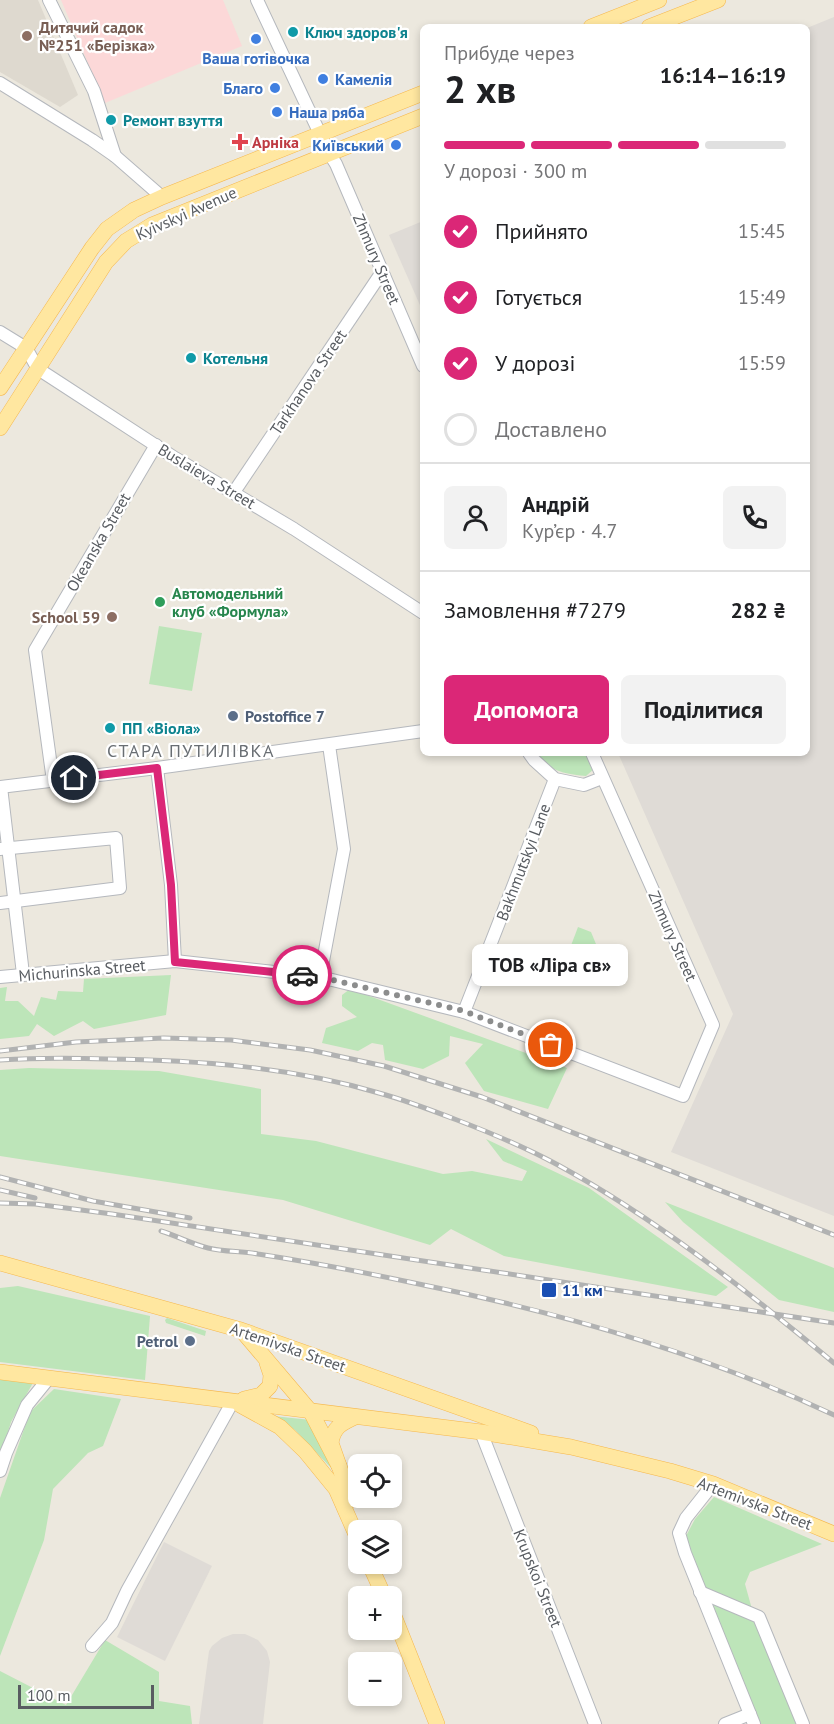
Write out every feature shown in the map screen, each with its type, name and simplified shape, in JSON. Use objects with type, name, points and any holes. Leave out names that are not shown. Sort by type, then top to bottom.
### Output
[{"type":"main road","points":[[599,24],[660,0]]},
{"type":"main road","points":[[655,24],[696,5],[718,0]]},
{"type":"main road","name":"Kyivskyi Avenue","points":[[0,388],[92,248],[107,229],[135,210],[162,197],[420,94]]},
{"type":"main road","name":"Kyivskyi Avenue","points":[[0,428],[106,262],[126,241],[152,225],[420,117]]},
{"type":"main road","name":"Artemivska Street","points":[[0,1263],[241,1330],[571,1447]]},
{"type":"main road","points":[[0,1274],[30,1271]]},
{"type":"main road","points":[[241,1330],[311,1412],[339,1466]]},
{"type":"main road","points":[[233,1401],[261,1395],[270,1386],[272,1375],[266,1360]]},
{"type":"main road","name":"Artemivska Street","points":[[0,1372],[481,1432],[571,1447],[713,1484],[834,1534]]},
{"type":"main road","points":[[233,1401],[280,1427],[305,1451],[336,1489],[350,1520]]},
{"type":"main road","points":[[355,1418],[338,1425],[332,1434],[331,1443],[358,1520]]},
{"type":"main road","points":[[402,1637],[437,1724]]},
{"type":"street","points":[[49,0],[94,91],[115,156]]},
{"type":"street","name":"Zhmury Street","points":[[257,0],[336,164],[420,359]]},
{"type":"street","points":[[0,83],[115,156],[162,197]]},
{"type":"street","name":"Tarkhanova Street","points":[[234,492],[382,272]]},
{"type":"street","name":"Buslaieva Street","points":[[0,332],[26,348],[38,369],[156,445],[294,529],[420,611]]},
{"type":"street","name":"Okeanska Street","points":[[53,781],[35,650],[156,445]]},
{"type":"street","points":[[23,974],[15,901],[4,848],[0,787],[420,731]]},
{"type":"street","points":[[320,977],[344,849],[329,745]]},
{"type":"street","points":[[531,756],[555,779],[584,785],[602,778]]},
{"type":"street","name":"Zhmury Street","points":[[593,756],[713,1025],[683,1096]]},
{"type":"street","points":[[157,768],[171,885],[175,962]]},
{"type":"street","name":"Bakhmutskyi Lane","points":[[464,1011],[555,779]]},
{"type":"street","points":[[0,903],[120,888],[116,838],[4,848]]},
{"type":"street","name":"Michurinska Street","points":[[0,977],[175,962],[320,977],[464,1011],[683,1096]]},
{"type":"street","points":[[0,1471],[27,1405],[49,1378]]},
{"type":"street","points":[[92,1646],[112,1623],[127,1591],[233,1401]]},
{"type":"street","name":"Krupskoi Street","points":[[481,1432],[596,1724]]},
{"type":"street","points":[[713,1484],[686,1518],[680,1533],[700,1592],[752,1719],[725,1724]]},
{"type":"street","points":[[700,1592],[759,1617],[803,1724]]},
{"type":"shaded area","name":"Дитячий садок №251 «Берізка»","points":[[0,0],[38,0],[78,95],[60,107],[0,72]]},
{"type":"shaded area","points":[[61,0],[223,0],[242,46],[105,103]]},
{"type":"shaded area","points":[[834,17],[834,1216],[671,1152],[733,1014],[619,756],[810,756],[810,27]]},
{"type":"shaded area","points":[[420,222],[420,305],[389,235]]},
{"type":"shaded area","points":[[164,1542],[212,1566],[165,1661],[117,1637]]},
{"type":"shaded area","points":[[233,1634],[245,1634],[258,1640],[267,1651],[270,1662],[263,1724],[199,1724],[209,1651],[222,1638]]},
{"type":"green space","points":[[159,626],[202,633],[192,691],[149,684]]},
{"type":"green space","points":[[536,756],[588,756],[594,769],[586,776],[565,773],[544,764]]},
{"type":"green space","points":[[578,927],[591,932],[608,973],[605,980],[564,964]]},
{"type":"green space","points":[[171,975],[166,1015],[94,1029],[83,1021],[54,1036],[37,1024],[29,1036],[0,1039],[0,988],[7,987],[5,1001],[18,1001],[34,1016],[41,997],[56,1000],[58,991],[83,992],[84,979]]},
{"type":"green space","points":[[350,989],[567,1068],[548,1109],[484,1091],[465,1063],[483,1044],[450,1036],[449,1056],[423,1069],[385,1060],[383,1045],[372,1043],[358,1051],[322,1043],[326,1028],[357,1017],[342,1006],[342,995]]},
{"type":"green space","points":[[29,1068],[159,1071],[261,1089],[261,1134],[316,1141],[443,1174],[472,1171],[522,1181],[527,1171],[503,1161],[486,1139],[589,1188],[728,1287],[716,1296],[504,1256],[451,1229],[430,1245],[283,1200],[0,1156],[0,1070]]},
{"type":"green space","points":[[665,1202],[834,1268],[834,1312],[779,1300],[683,1222]]},
{"type":"green space","points":[[18,1286],[150,1316],[145,1380],[0,1362],[0,1288]]},
{"type":"green space","points":[[167,1318],[206,1331],[205,1336],[166,1323]]},
{"type":"green space","points":[[0,1377],[34,1381],[11,1422],[0,1458]]},
{"type":"green space","points":[[54,1389],[121,1399],[103,1446],[88,1453],[53,1489],[44,1540],[0,1656],[0,1498],[30,1412]]},
{"type":"green space","points":[[273,1416],[311,1420],[333,1470],[295,1430]]},
{"type":"green space","points":[[714,1497],[822,1544],[750,1572],[745,1584],[755,1620],[797,1724],[758,1724],[689,1553],[686,1536],[695,1519]]},
{"type":"green space","points":[[105,1640],[159,1672],[159,1701],[190,1706],[192,1724],[0,1724],[0,1671],[66,1705]]},
{"type":"railway","points":[[0,1051],[76,1042],[164,1038],[231,1040],[310,1050],[384,1066],[482,1097],[834,1235]]},
{"type":"railway","points":[[0,1060],[53,1058],[140,1060],[244,1067],[346,1084],[428,1109],[521,1146],[595,1186],[700,1257],[834,1363]]},
{"type":"railway","points":[[0,1177],[93,1201],[190,1218]]},
{"type":"railway","points":[[0,1190],[35,1198]]},
{"type":"railway","points":[[0,1203],[35,1204],[112,1214],[834,1323]]},
{"type":"railway","points":[[161,1231],[208,1248],[278,1257],[375,1275],[468,1294],[575,1321],[680,1353],[783,1392],[834,1415]]},
{"type":"way so far","points":[[302,975],[320,977],[464,1011],[551,1045]]},
{"type":"place","name":"Ключ здоров'я","points":[[293,32]]},
{"type":"place","name":"Дитячий садок №251 «Берізка»","points":[[27,36]]},
{"type":"place","name":"Ваша готівочка","points":[[256,39]]},
{"type":"place","name":"Камелія","points":[[323,79]]},
{"type":"place","name":"Благо","points":[[275,88]]},
{"type":"place","name":"Наша ряба","points":[[277,112]]},
{"type":"place","name":"Ремонт взуття","points":[[111,120]]},
{"type":"place","name":"Арніка","points":[[240,142]]},
{"type":"place","name":"Київський","points":[[396,145]]},
{"type":"place","name":"Котельня","points":[[191,358]]},
{"type":"place","name":"Автомодельний клуб «Формула»","points":[[160,602]]},
{"type":"place","name":"School 59","points":[[112,617]]},
{"type":"place","name":"Postoffice 7","points":[[233,716]]},
{"type":"place","name":"ПП «Віола»","points":[[110,728]]},
{"type":"place","name":"ТОВ «Ліра св»","points":[[551,1045]]},
{"type":"place","name":"11 км","points":[[549,1290]]},
{"type":"place","name":"Petrol","points":[[190,1341]]},
{"type":"district","name":"СТАРА ПУТИЛІВКА","points":[[191,750]]},
{"type":"route","points":[[74,778],[157,768],[171,885],[175,962],[302,975]]}]
